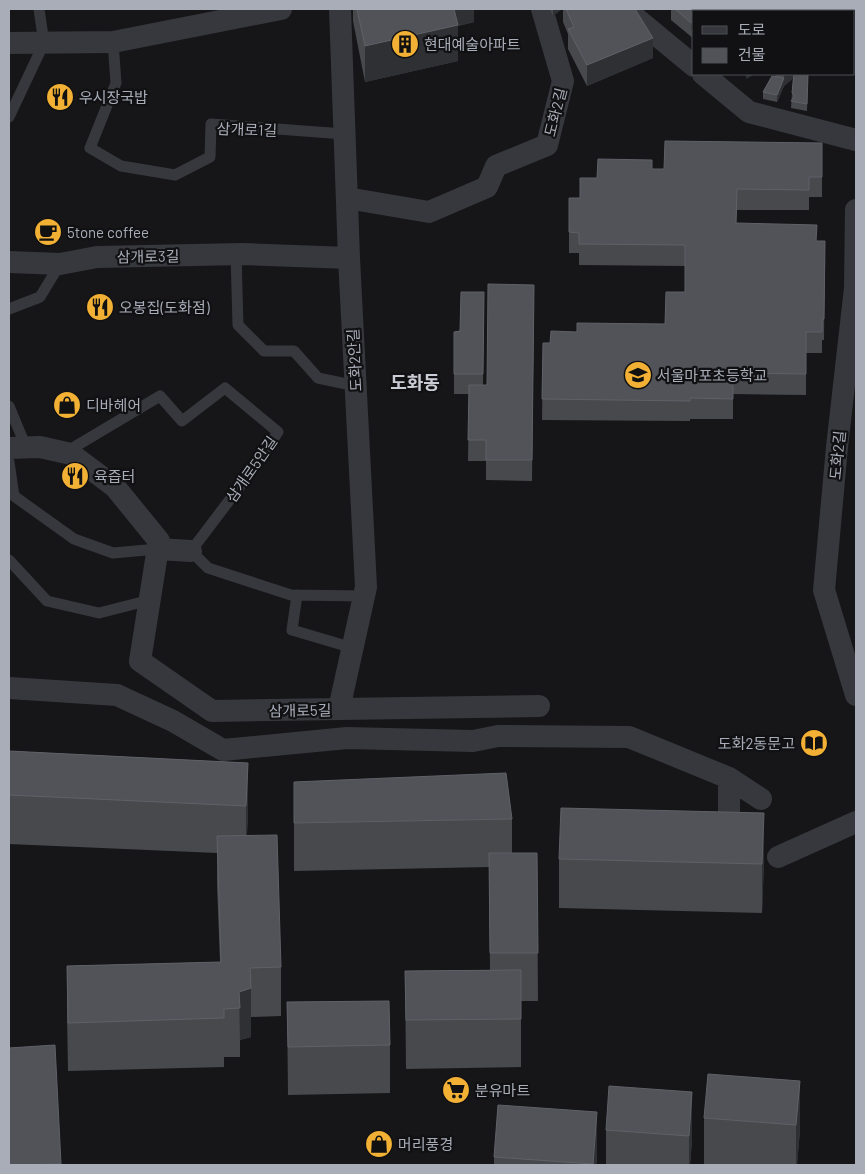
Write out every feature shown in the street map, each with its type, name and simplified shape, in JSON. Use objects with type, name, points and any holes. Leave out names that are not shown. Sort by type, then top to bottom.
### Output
[{"type":"street","points":[[9,43],[114,42],[280,9]]},
{"type":"street","name":"도화2안길","points":[[338,709],[366,587],[349,258],[340,9]]},
{"type":"street","name":"도화2길","points":[[347,198],[429,212],[487,187],[496,166],[547,145],[563,81],[542,9]]},
{"type":"street","points":[[625,9],[692,64]]},
{"type":"street","points":[[704,75],[749,112],[856,140]]},
{"type":"street","name":"도화2길","points":[[856,210],[855,288],[837,447],[824,590],[856,695]]},
{"type":"street","name":"삼개로3길","points":[[9,262],[60,264],[97,256],[236,254],[349,258]]},
{"type":"street","points":[[17,448],[40,446],[71,454],[115,487],[159,541],[158,549],[192,551]]},
{"type":"street","name":"삼개로5길","points":[[158,549],[140,661],[212,711],[539,706]]},
{"type":"street","points":[[9,688],[117,695],[173,721],[223,750],[347,738],[473,741],[498,736],[629,737],[729,778],[760,799]]},
{"type":"street","points":[[729,778],[729,823],[753,826]]},
{"type":"street","points":[[778,857],[856,822]]},
{"type":"lane","points":[[9,117],[44,43],[39,9]]},
{"type":"lane","name":"삼개로1길","points":[[114,42],[116,83],[90,148],[121,166],[175,175],[210,158],[211,124],[344,134]]},
{"type":"lane","points":[[236,254],[238,325],[264,351],[294,352],[318,378],[356,386]]},
{"type":"lane","points":[[9,309],[40,297],[60,264]]},
{"type":"lane","name":"삼개로5안길","points":[[65,452],[160,396],[182,421],[224,388],[278,432],[192,551]]},
{"type":"lane","points":[[9,406],[17,448]]},
{"type":"lane","points":[[9,462],[14,496],[74,539],[114,553],[158,549]]},
{"type":"lane","points":[[192,551],[208,568],[291,595],[364,596]]},
{"type":"lane","points":[[9,560],[47,601],[99,613],[150,600]]},
{"type":"lane","points":[[297,595],[292,630],[352,648]]},
{"type":"building","points":[[357,9],[454,9],[458,25],[365,46]]},
{"type":"building","points":[[566,9],[635,9],[653,38],[587,65],[568,29],[574,27]]},
{"type":"building","points":[[675,9],[707,9],[692,10],[691,23]]},
{"type":"building","points":[[794,75],[808,75],[807,104],[791,101],[795,96],[792,93]]},
{"type":"building","points":[[772,76],[784,78],[777,95],[763,92]]},
{"type":"building","points":[[665,141],[822,143],[822,177],[809,177],[809,190],[737,189],[736,223],[817,225],[816,241],[825,241],[824,319],[822,320],[822,332],[806,332],[806,374],[733,373],[733,399],[690,398],[690,401],[542,399],[543,343],[550,343],[551,331],[577,332],[577,323],[665,324],[666,292],[685,292],[685,245],[579,244],[579,233],[569,232],[569,198],[580,198],[580,178],[597,178],[598,159],[652,160],[652,169],[664,169]]},
{"type":"building","points":[[488,284],[534,285],[532,460],[486,460],[486,440],[468,440],[469,385],[487,385]]},
{"type":"building","points":[[461,292],[484,292],[483,374],[454,374],[454,332],[460,331]]},
{"type":"building","points":[[9,751],[248,763],[246,806],[9,795]]},
{"type":"building","points":[[506,773],[512,819],[294,823],[294,782]]},
{"type":"building","points":[[561,808],[764,813],[762,864],[559,859]]},
{"type":"building","points":[[277,835],[281,967],[250,968],[251,988],[239,992],[240,1008],[224,1009],[224,1018],[68,1023],[67,966],[221,962],[217,836]]},
{"type":"building","points":[[489,853],[537,853],[538,953],[490,953]]},
{"type":"building","points":[[521,970],[521,1019],[406,1020],[405,971]]},
{"type":"building","points":[[389,1001],[390,1045],[288,1047],[287,1002]]},
{"type":"building","points":[[55,1045],[61,1164],[9,1165],[9,1048]]},
{"type":"building","points":[[708,1074],[800,1081],[796,1125],[704,1118]]},
{"type":"building","points":[[609,1086],[692,1092],[689,1136],[606,1130]]},
{"type":"building","points":[[498,1105],[597,1112],[593,1164],[494,1157]]},
{"type":"place","name":"현대예술아파트","points":[[405,44]]},
{"type":"place","name":"우시장국밥","points":[[60,97]]},
{"type":"place","name":"5tone coffee","points":[[48,232]]},
{"type":"place","name":"오봉집(도화점)","points":[[100,307]]},
{"type":"place","name":"서울마포초등학교","points":[[638,375]]},
{"type":"place","name":"디바헤어","points":[[67,405]]},
{"type":"place","name":"육즙터","points":[[75,476]]},
{"type":"place","name":"도화2동문고","points":[[814,743]]},
{"type":"place","name":"분유마트","points":[[456,1090]]},
{"type":"place","name":"머리풍경","points":[[379,1144]]},
{"type":"district","name":"도화동","points":[[415,382]]}]
